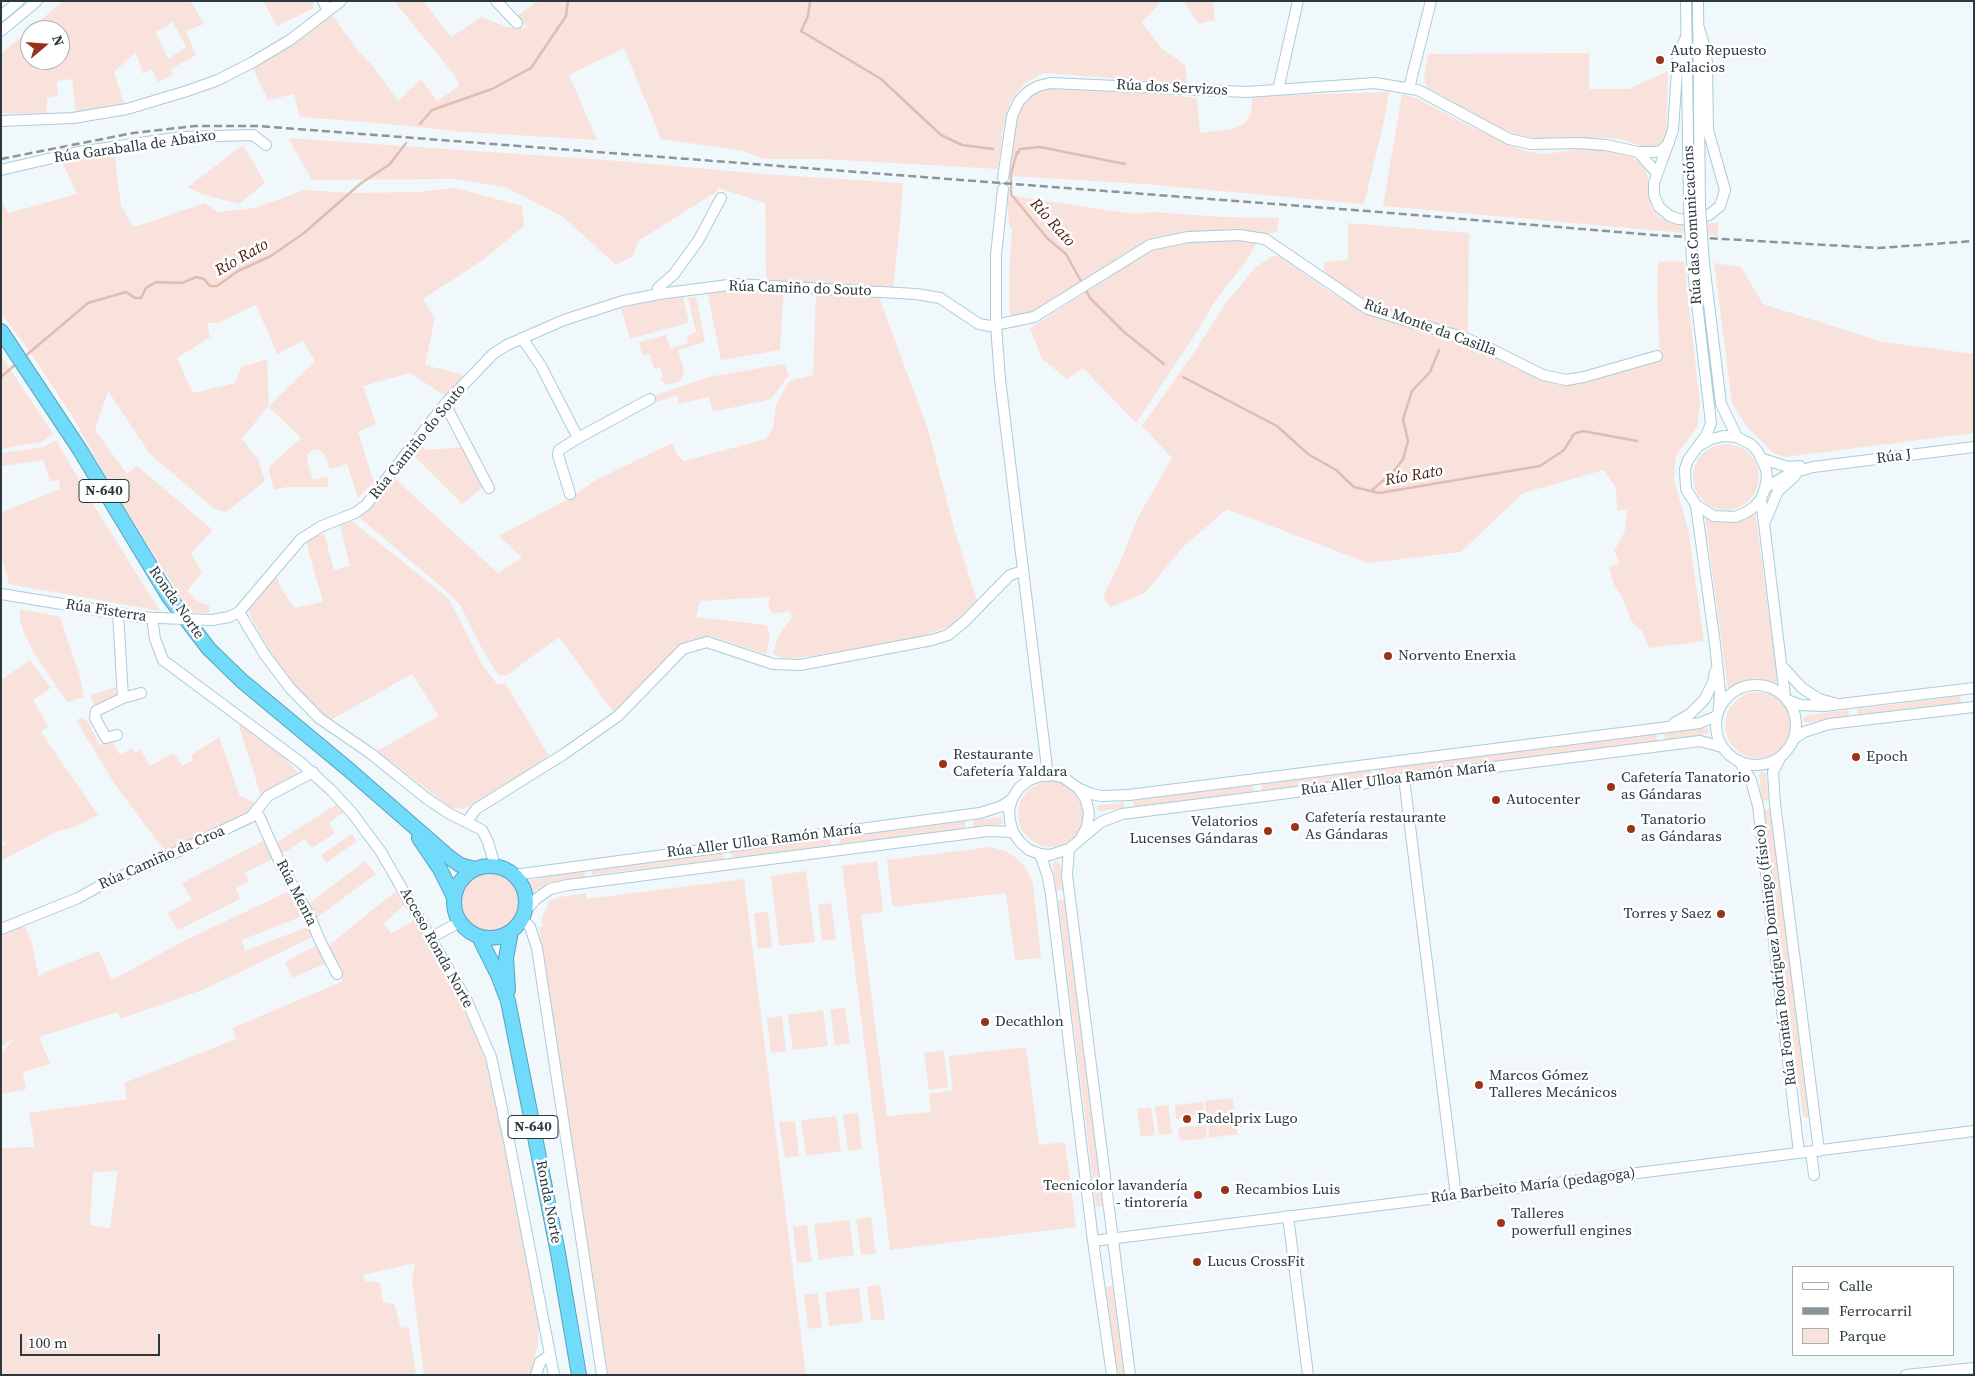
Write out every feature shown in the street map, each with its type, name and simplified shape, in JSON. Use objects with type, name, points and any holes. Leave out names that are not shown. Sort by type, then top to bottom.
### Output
[{"type":"highway","name":"Ronda Norte","points":[[1,331],[75,442],[169,597],[209,649],[242,681],[348,769],[410,825],[460,865],[475,869]]},
{"type":"highway","name":"Ronda Norte","points":[[410,825],[440,869],[454,897],[454,910],[460,922],[471,934],[479,937],[498,974],[508,1000]]},
{"type":"highway","points":[[454,897],[458,885],[465,876],[475,869],[485,866],[495,866],[514,874],[525,891],[524,915],[510,932],[495,938],[479,937]]},
{"type":"highway","name":"Ronda Norte","points":[[510,932],[506,958],[508,1000],[554,1236],[578,1375]]},
{"type":"street","points":[[1,16],[19,1]]},
{"type":"street","points":[[1,31],[37,1]]},
{"type":"street","points":[[1,121],[73,118],[127,109],[187,91],[218,80],[253,62],[290,40],[326,6],[341,1]]},
{"type":"street","points":[[496,1],[517,24]]},
{"type":"street","points":[[1278,90],[1298,1]]},
{"type":"street","points":[[1409,88],[1431,1]]},
{"type":"street","name":"Rúa das Comunicacións","points":[[1686,1],[1689,207],[1692,261],[1711,406],[1711,423],[1708,434],[1688,460],[1686,469],[1686,488],[1696,505]]},
{"type":"street","name":"Rúa das Comunicacións","points":[[1698,1],[1700,207],[1704,263],[1721,404],[1736,437]]},
{"type":"street","points":[[1686,37],[1678,55],[1674,89],[1674,123],[1654,183],[1656,202],[1659,207],[1670,216],[1694,220],[1709,215],[1720,206],[1725,190],[1708,130],[1707,62],[1704,41],[1698,24]]},
{"type":"street","name":"Rúa dos Servizos","points":[[1003,178],[1012,116],[1019,101],[1028,91],[1038,86],[1071,82],[1225,91],[1278,90],[1375,83],[1418,90],[1509,139],[1531,144],[1578,143],[1606,145],[1638,152]]},
{"type":"street","name":"Rúa Garaballa de Abaixo","points":[[1,170],[78,152],[182,137],[253,135],[266,145]]},
{"type":"street","points":[[1638,152],[1661,150],[1668,143]]},
{"type":"street","points":[[1638,152],[1657,172]]},
{"type":"street","points":[[1003,189],[996,255],[996,325],[1000,379],[1048,776]]},
{"type":"street","points":[[659,294],[658,288],[674,274],[698,241],[721,198]]},
{"type":"street","name":"Rúa Monte da Casilla","points":[[996,325],[1034,317],[1150,245],[1188,237],[1239,235],[1265,239],[1368,309],[1465,338],[1494,350],[1543,375],[1566,380],[1584,377],[1657,356]]},
{"type":"street","name":"Rúa Camiño do Souto","points":[[238,612],[301,539],[322,526],[355,513],[366,505],[445,404],[493,354],[507,345],[564,320],[612,304],[659,294],[736,284],[916,294],[940,298],[979,324],[996,325]]},
{"type":"street","points":[[522,338],[541,366],[578,438]]},
{"type":"street","points":[[570,494],[558,455],[559,450],[650,398]]},
{"type":"street","points":[[445,404],[489,488]]},
{"type":"street","points":[[1696,505],[1714,516],[1735,517],[1749,510],[1760,499],[1766,488],[1767,478],[1763,459],[1752,445],[1736,437],[1711,438],[1700,445]]},
{"type":"street","name":"Rúa J","points":[[1766,488],[1789,474],[1809,468],[1974,447]]},
{"type":"street","name":"Rúa J","points":[[1763,459],[1788,467],[1809,468]]},
{"type":"street","points":[[1763,524],[1778,491],[1809,468]]},
{"type":"street","points":[[1739,762],[1756,766],[1780,758],[1786,753],[1795,738],[1797,724],[1795,712],[1786,698],[1760,499]]},
{"type":"street","points":[[1696,505],[1717,664],[1720,692],[1717,732],[1722,747]]},
{"type":"street","points":[[467,822],[476,810],[564,754],[618,716],[683,648],[707,642],[773,664],[800,665],[932,640],[948,635],[964,622],[1010,575],[1023,571]]},
{"type":"street","name":"Rúa Fisterra","points":[[1,594],[156,618],[212,620],[229,617],[238,612]]},
{"type":"street","points":[[238,612],[265,655],[290,688],[319,718],[370,753],[450,814],[482,830],[488,842],[495,866]]},
{"type":"street","points":[[118,613],[123,698]]},
{"type":"street","name":"Acceso Ronda Norte","points":[[156,618],[154,639],[163,660],[312,772],[353,814],[381,852],[432,937],[467,1001],[491,1057],[554,1375]]},
{"type":"street","points":[[1668,726],[1690,714],[1705,699],[1713,682],[1717,664]]},
{"type":"street","points":[[1781,665],[1802,688],[1819,699],[1840,704]]},
{"type":"street","points":[[1718,713],[1731,694],[1748,685],[1768,686],[1800,705],[1810,706],[1974,688]]},
{"type":"street","points":[[117,735],[106,738],[95,718],[96,711],[123,698],[141,693]]},
{"type":"street","points":[[1795,738],[1804,732],[1829,724],[1974,707]]},
{"type":"street","name":"Rúa Aller Ulloa Ramón María","points":[[514,874],[980,813],[1002,806],[1012,799],[1019,788],[1029,780],[1040,776],[1064,778],[1078,788],[1101,796],[1129,795],[1700,723],[1718,713]]},
{"type":"street","name":"Rúa Aller Ulloa Ramón María","points":[[1040,854],[1050,855],[1069,849],[1101,822],[1122,814],[1700,741],[1722,747],[1739,762]]},
{"type":"street","name":"Rúa Fontán Rodríguez Domingo (físico)","points":[[1780,758],[1773,772],[1775,804],[1815,1151],[1814,1175]]},
{"type":"street","name":"Rúa Fontán Rodríguez Domingo (físico)","points":[[1739,762],[1751,780],[1758,806],[1799,1153]]},
{"type":"street","name":"Rúa Camiño da Croa","points":[[1,929],[78,898],[105,883],[251,817],[268,796],[312,772]]},
{"type":"street","points":[[1404,778],[1456,1196]]},
{"type":"street","points":[[1078,788],[1086,800],[1088,813],[1087,827],[1081,839]]},
{"type":"street","points":[[1012,799],[1009,810],[1013,832],[1025,846],[1040,854],[1048,877],[1093,1241],[1112,1375]]},
{"type":"street","name":"Rúa Menta","points":[[256,812],[280,865],[311,919],[337,974]]},
{"type":"street","name":"Rúa Aller Ulloa Ramón María","points":[[524,915],[536,899],[550,889],[568,885],[988,831],[1013,832]]},
{"type":"street","points":[[1069,849],[1067,875],[1130,1375]]},
{"type":"street","points":[[524,915],[537,948],[602,1375]]},
{"type":"street","points":[[432,937],[460,922]]},
{"type":"street","name":"Rúa Barbeito María (pedagoga)","points":[[1093,1241],[1974,1131]]},
{"type":"street","points":[[1288,1216],[1308,1375]]},
{"type":"street","points":[[536,1375],[540,1362],[550,1355]]},
{"type":"street","points":[[1906,1375],[1974,1368]]},
{"type":"green space","points":[[63,1],[191,1],[204,24],[186,31],[196,55],[171,69],[173,75],[158,82],[152,69],[143,74],[136,52],[114,72],[124,104],[76,114],[72,79],[57,81],[58,96],[47,98],[47,114],[1,113],[1,54],[20,38],[20,70],[70,70],[70,20],[41,20]],"holes":[[[173,22],[186,47],[168,59],[156,32]]]},
{"type":"green space","points":[[263,1],[314,2],[312,9],[277,26]]},
{"type":"green space","points":[[394,1],[423,1],[451,37],[482,17],[507,27],[528,28],[515,17],[538,1],[1162,1],[1142,22],[1161,48],[1185,65],[1188,84],[1044,73],[1025,83],[1010,102],[1003,129],[998,169],[823,159],[764,159],[743,151],[661,139],[624,48],[569,75],[597,140],[464,132],[300,117],[294,94],[268,100],[253,69],[299,40],[331,14],[359,52],[373,66],[398,101],[421,79],[437,101],[459,86],[456,77]]},
{"type":"green space","points":[[1181,1],[1213,1],[1215,20],[1199,24]]},
{"type":"green space","points":[[1589,53],[1589,89],[1629,89],[1668,71],[1666,141],[1657,147],[1646,148],[1622,139],[1542,141],[1524,138],[1478,118],[1427,88],[1424,79],[1428,54]]},
{"type":"green space","points":[[1038,90],[1152,93],[1197,98],[1200,133],[1232,129],[1245,123],[1251,113],[1252,96],[1389,92],[1364,204],[1144,184],[1009,176],[1015,124],[1020,110]]},
{"type":"green space","points":[[1402,94],[1416,98],[1524,151],[1545,154],[1586,148],[1628,154],[1645,167],[1652,208],[1659,217],[1671,223],[1718,223],[1718,236],[1383,206]]},
{"type":"green space","points":[[288,138],[903,183],[893,288],[766,280],[765,203],[718,188],[716,192],[638,241],[633,256],[616,265],[562,216],[505,187],[454,179],[312,180]]},
{"type":"green space","points":[[243,145],[265,183],[239,204],[201,194],[188,187]]},
{"type":"green space","points":[[114,150],[121,206],[134,227],[205,203],[218,212],[255,208],[304,190],[353,193],[417,192],[455,188],[522,206],[524,226],[483,260],[423,299],[435,318],[425,365],[464,375],[445,396],[410,373],[363,386],[376,424],[358,432],[374,482],[358,498],[347,464],[330,469],[325,455],[318,449],[311,451],[307,455],[308,464],[313,480],[328,477],[328,487],[287,487],[274,490],[269,471],[270,466],[301,438],[268,406],[242,439],[258,459],[265,481],[226,512],[213,508],[150,454],[108,391],[95,430],[127,474],[137,466],[213,530],[191,553],[202,573],[187,591],[199,602],[209,605],[209,613],[190,612],[112,488],[75,421],[30,352],[1,313],[1,201],[9,213],[77,194],[61,160]],"holes":[[[256,305],[277,354],[303,341],[315,361],[269,406],[267,359],[241,367],[235,383],[193,393],[177,358],[210,337],[207,323],[218,323]]]},
{"type":"green space","points":[[1007,195],[1133,214],[1154,212],[1223,217],[1279,218],[1277,232],[1261,235],[1235,230],[1183,233],[1145,242],[1033,313],[1011,317],[1009,309],[1009,273],[1012,229],[1009,224]]},
{"type":"green space","points":[[1348,223],[1469,233],[1468,334],[1373,307],[1323,274],[1325,262],[1348,260]]},
{"type":"green space","points":[[1234,238],[1257,242],[1247,260],[1213,304],[1200,327],[1136,423],[1083,368],[1067,379],[1042,359],[1030,328],[1145,254],[1153,246],[1187,239]]},
{"type":"green space","points":[[1278,255],[1330,292],[1370,313],[1476,348],[1516,369],[1560,385],[1606,377],[1660,358],[1657,295],[1658,262],[1684,261],[1700,404],[1697,427],[1676,456],[1674,479],[1688,529],[1704,641],[1649,648],[1642,631],[1631,621],[1623,599],[1614,584],[1609,567],[1620,563],[1614,551],[1625,531],[1627,509],[1617,511],[1616,488],[1604,470],[1523,493],[1461,552],[1368,563],[1227,509],[1182,548],[1145,593],[1110,607],[1103,597],[1121,560],[1137,519],[1172,458],[1142,426],[1228,300],[1255,268],[1271,257]]},
{"type":"green space","points":[[1714,263],[1741,267],[1763,304],[1883,342],[1974,354],[1974,433],[1785,457],[1773,453],[1748,428],[1732,403]]},
{"type":"green space","points":[[742,286],[784,289],[780,350],[721,360],[707,290]]},
{"type":"green space","points":[[816,291],[879,295],[928,429],[955,532],[977,600],[951,626],[914,639],[816,656],[784,659],[773,654],[778,637],[792,617],[789,611],[773,614],[768,605],[770,597],[700,601],[696,617],[767,625],[770,637],[767,652],[765,654],[711,636],[691,640],[677,648],[614,713],[559,637],[506,676],[498,675],[482,649],[461,607],[453,597],[359,517],[373,503],[393,477],[498,573],[522,558],[499,536],[568,499],[596,480],[672,443],[677,455],[684,461],[766,439],[773,428],[776,405],[789,381],[813,375]]},
{"type":"green space","points":[[683,297],[688,318],[687,323],[630,339],[621,308]]},
{"type":"green space","points":[[696,297],[705,342],[678,350],[684,370],[681,381],[666,385],[660,378],[663,377],[660,368],[654,369],[650,354],[642,355],[639,342],[666,335],[670,348],[688,343],[687,336],[696,332],[688,298]]},
{"type":"green space","points":[[1,356],[53,433],[42,442],[1,449]]},
{"type":"green space","points":[[784,364],[789,375],[771,399],[713,412],[709,397],[679,404],[677,395],[657,402],[654,396],[708,377]]},
{"type":"green space","points":[[56,440],[93,504],[160,611],[9,584],[1,554],[1,512],[60,489],[59,480],[50,481],[43,460],[3,466],[1,465],[1,453],[44,447]]},
{"type":"green space","points":[[1726,444],[1739,447],[1749,454],[1756,464],[1759,477],[1756,490],[1749,500],[1739,507],[1726,510],[1713,507],[1703,500],[1696,490],[1693,477],[1696,464],[1703,454],[1713,447]]},
{"type":"green space","points":[[419,445],[427,450],[462,447],[483,487],[462,504],[413,455]]},
{"type":"green space","points":[[1755,511],[1778,683],[1756,678],[1739,682],[1728,690],[1705,518],[1715,522],[1731,523],[1745,519]]},
{"type":"green space","points":[[352,521],[449,599],[483,666],[497,684],[505,683],[549,756],[492,793],[463,809],[451,808],[377,751],[439,716],[412,674],[331,720],[302,696],[280,669],[250,616],[251,604],[276,574],[281,588],[294,608],[323,602],[306,542],[324,533],[334,570],[350,566],[340,526]]},
{"type":"green space","points":[[20,609],[60,617],[79,673],[84,697],[67,702],[32,650],[20,620]]},
{"type":"green space","points":[[30,660],[51,688],[33,700],[48,726],[41,732],[98,815],[74,827],[58,831],[1,861],[1,846],[5,844],[1,838],[1,680]]},
{"type":"green space","points":[[116,687],[116,698],[95,708],[90,695]]},
{"type":"green space","points":[[1751,692],[1765,692],[1777,697],[1786,706],[1791,718],[1789,738],[1782,749],[1765,758],[1751,758],[1739,753],[1730,744],[1725,732],[1725,718],[1730,706],[1739,697]]},
{"type":"green space","points":[[1960,696],[1961,703],[1858,715],[1857,709]]},
{"type":"green space","points":[[1849,710],[1849,717],[1809,722],[1803,720],[1808,715]]},
{"type":"green space","points":[[82,718],[88,722],[100,745],[113,743],[120,755],[132,748],[135,753],[141,750],[150,766],[173,753],[183,766],[193,760],[191,755],[219,737],[240,796],[257,805],[248,815],[200,835],[166,853],[116,786],[76,720]]},
{"type":"green space","points":[[241,725],[285,758],[301,776],[283,787],[261,796],[239,726]]},
{"type":"green space","points":[[1706,728],[1709,734],[1665,740],[1664,733]]},
{"type":"green space","points":[[1656,734],[1657,741],[1380,776],[1379,769]]},
{"type":"green space","points":[[1371,770],[1371,777],[1262,791],[1262,784]]},
{"type":"green space","points":[[1761,772],[1764,772],[1766,775],[1769,800],[1762,801],[1759,775]]},
{"type":"green space","points":[[1051,781],[1064,784],[1074,791],[1081,801],[1084,814],[1081,827],[1074,837],[1064,844],[1051,847],[1038,844],[1028,837],[1021,827],[1018,814],[1021,801],[1028,791],[1038,784]]},
{"type":"green space","points":[[1253,785],[1254,792],[1134,807],[1133,800]]},
{"type":"green space","points":[[1124,802],[1125,808],[1099,811],[1096,809],[1097,806],[1101,805]]},
{"type":"green space","points":[[337,804],[344,812],[329,823],[335,833],[312,848],[305,839],[282,854],[277,842]]},
{"type":"green space","points":[[1771,809],[1810,1117],[1803,1117],[1764,810]]},
{"type":"green space","points":[[1001,817],[1003,824],[974,828],[973,820]]},
{"type":"green space","points":[[965,821],[965,829],[840,844],[839,837]]},
{"type":"green space","points":[[352,834],[357,841],[326,863],[321,855]]},
{"type":"green space","points":[[830,839],[831,846],[732,858],[731,851]]},
{"type":"green space","points":[[265,840],[272,859],[245,873],[249,881],[236,888],[240,899],[178,930],[167,913],[192,900],[182,883]]},
{"type":"green space","points":[[990,847],[1006,851],[1015,857],[1029,874],[1033,884],[1041,958],[1015,959],[1006,895],[1004,893],[895,907],[892,904],[887,860]]},
{"type":"green space","points":[[723,852],[724,859],[592,875],[592,869]]},
{"type":"green space","points":[[365,861],[376,874],[314,920],[307,905]]},
{"type":"green space","points":[[877,861],[883,909],[881,912],[861,915],[887,1116],[931,1112],[929,1094],[953,1090],[949,1056],[1026,1047],[1039,1145],[1065,1142],[1076,1227],[890,1250],[842,866]]},
{"type":"green space","points":[[1055,861],[1060,864],[1064,890],[1056,891],[1053,865]]},
{"type":"green space","points":[[584,870],[585,877],[547,883],[533,892],[529,881],[555,874]]},
{"type":"green space","points":[[806,871],[815,942],[779,946],[771,876]]},
{"type":"green space","points":[[485,873],[497,873],[512,881],[520,896],[520,908],[512,923],[497,931],[485,931],[470,923],[462,908],[462,896],[470,881]]},
{"type":"green space","points":[[744,879],[806,1375],[608,1375],[539,927],[543,927],[542,917],[550,900],[560,897],[586,893],[586,899]]},
{"type":"green space","points":[[291,890],[305,915],[242,940],[245,951],[310,926],[313,937],[205,989],[120,1019],[118,1012],[39,1037],[50,1064],[23,1072],[26,1089],[1,1094],[1,1053],[15,1038],[1,1046],[1,933],[24,924],[32,943],[39,977],[43,973],[99,951],[112,980],[182,942]]},
{"type":"green space","points":[[397,890],[406,904],[384,923],[391,934],[416,919],[452,984],[483,1052],[500,1123],[539,1323],[538,1345],[531,1375],[424,1375],[412,1280],[415,1263],[363,1275],[365,1281],[380,1283],[383,1302],[394,1304],[401,1328],[409,1327],[416,1375],[1,1375],[1,1148],[35,1147],[29,1113],[127,1099],[124,1083],[236,1039],[232,1028],[341,982],[343,980],[327,947]],"holes":[[[118,1171],[110,1228],[90,1225],[93,1172]]]},
{"type":"green space","points":[[1064,899],[1103,1206],[1096,1207],[1058,900]]},
{"type":"green space","points":[[831,903],[836,939],[822,941],[818,905]]},
{"type":"green space","points":[[768,912],[772,947],[758,949],[754,913]]},
{"type":"green space","points":[[317,945],[327,963],[292,978],[285,962]]},
{"type":"green space","points":[[845,1007],[850,1044],[835,1045],[830,1010]]},
{"type":"green space","points":[[823,1010],[828,1046],[793,1050],[788,1015]]},
{"type":"green space","points":[[782,1016],[786,1051],[771,1053],[767,1018]]},
{"type":"green space","points":[[944,1050],[948,1087],[929,1090],[924,1053]]},
{"type":"green space","points":[[1233,1098],[1234,1112],[1206,1115],[1205,1101]]},
{"type":"green space","points":[[1203,1102],[1204,1115],[1176,1119],[1175,1105]]},
{"type":"green space","points":[[1168,1105],[1172,1133],[1159,1135],[1155,1107]]},
{"type":"green space","points":[[1151,1107],[1155,1135],[1141,1137],[1137,1109]]},
{"type":"green space","points":[[858,1113],[862,1149],[848,1151],[843,1115]]},
{"type":"green space","points":[[836,1116],[841,1151],[806,1156],[801,1120]]},
{"type":"green space","points":[[795,1121],[799,1156],[785,1158],[779,1122]]},
{"type":"green space","points":[[1236,1121],[1237,1134],[1209,1138],[1208,1124]]},
{"type":"green space","points":[[1206,1124],[1207,1138],[1180,1141],[1178,1128]]},
{"type":"green space","points":[[871,1217],[876,1253],[861,1255],[856,1219]]},
{"type":"green space","points":[[849,1220],[854,1255],[819,1260],[814,1224]]},
{"type":"green space","points":[[807,1225],[812,1261],[797,1263],[793,1227]]},
{"type":"green space","points":[[880,1285],[885,1319],[871,1321],[867,1287]]},
{"type":"green space","points":[[1113,1286],[1124,1375],[1117,1375],[1106,1287]]},
{"type":"green space","points":[[859,1288],[863,1322],[829,1326],[825,1292]]},
{"type":"green space","points":[[818,1293],[822,1327],[808,1329],[804,1295]]},
{"type":"waterway","name":"Río Rato","points":[[420,124],[432,110],[492,89],[531,68],[566,16],[568,1]]},
{"type":"waterway","name":"Río Rato","points":[[810,1],[808,16],[801,31],[881,79],[941,135],[962,145],[993,149]]},
{"type":"waterway","name":"Río Rato","points":[[23,358],[88,303],[126,292],[135,298],[141,298],[146,288],[156,282],[182,283],[196,277],[204,279],[210,286],[217,286],[238,271],[271,256],[304,233],[360,184],[390,164],[406,143]]},
{"type":"waterway","points":[[1018,153],[1020,149],[1040,147],[1125,164]]},
{"type":"waterway","name":"Río Rato","points":[[1017,152],[1011,174],[1011,194],[1047,238],[1066,254],[1082,283]]},
{"type":"waterway","name":"Río Rato","points":[[1085,288],[1090,298],[1124,332],[1164,364]]},
{"type":"waterway","points":[[1371,491],[1394,471],[1403,459],[1408,441],[1403,419],[1412,391],[1430,372],[1439,350]]},
{"type":"waterway","name":"Río Rato","points":[[1,377],[17,363]]},
{"type":"waterway","name":"Río Rato","points":[[1183,377],[1277,426],[1308,454],[1336,470],[1354,487],[1379,493],[1540,466],[1564,450],[1574,434],[1583,431],[1637,441]]},
{"type":"railway","points":[[1,159],[133,133],[195,126],[258,126],[1379,212],[1654,235],[1879,248],[1974,241]]},
{"type":"place","name":"Auto Repuesto Palacios","points":[[1660,60]]},
{"type":"place","name":"Norvento Enerxia","points":[[1388,656]]},
{"type":"place","name":"Epoch","points":[[1856,757]]},
{"type":"place","name":"Restaurante Cafetería Yaldara","points":[[943,764]]},
{"type":"place","name":"Cafetería Tanatorio as Gándaras","points":[[1611,787]]},
{"type":"place","name":"Autocenter","points":[[1496,800]]},
{"type":"place","name":"Cafetería restaurante As Gándaras","points":[[1295,827]]},
{"type":"place","name":"Tanatorio as Gándaras","points":[[1631,829]]},
{"type":"place","name":"Velatorios Lucenses Gándaras","points":[[1268,831]]},
{"type":"place","name":"Torres y Saez","points":[[1721,914]]},
{"type":"place","name":"Decathlon","points":[[985,1022]]},
{"type":"place","name":"Marcos Gómez Talleres Mecánicos","points":[[1479,1085]]},
{"type":"place","name":"Padelprix Lugo","points":[[1187,1119]]},
{"type":"place","name":"Recambios Luis","points":[[1225,1190]]},
{"type":"place","name":"Tecnicolor lavandería - tintorería","points":[[1198,1195]]},
{"type":"place","name":"Talleres powerfull engines","points":[[1501,1223]]},
{"type":"place","name":"Lucus CrossFit","points":[[1197,1262]]}]
